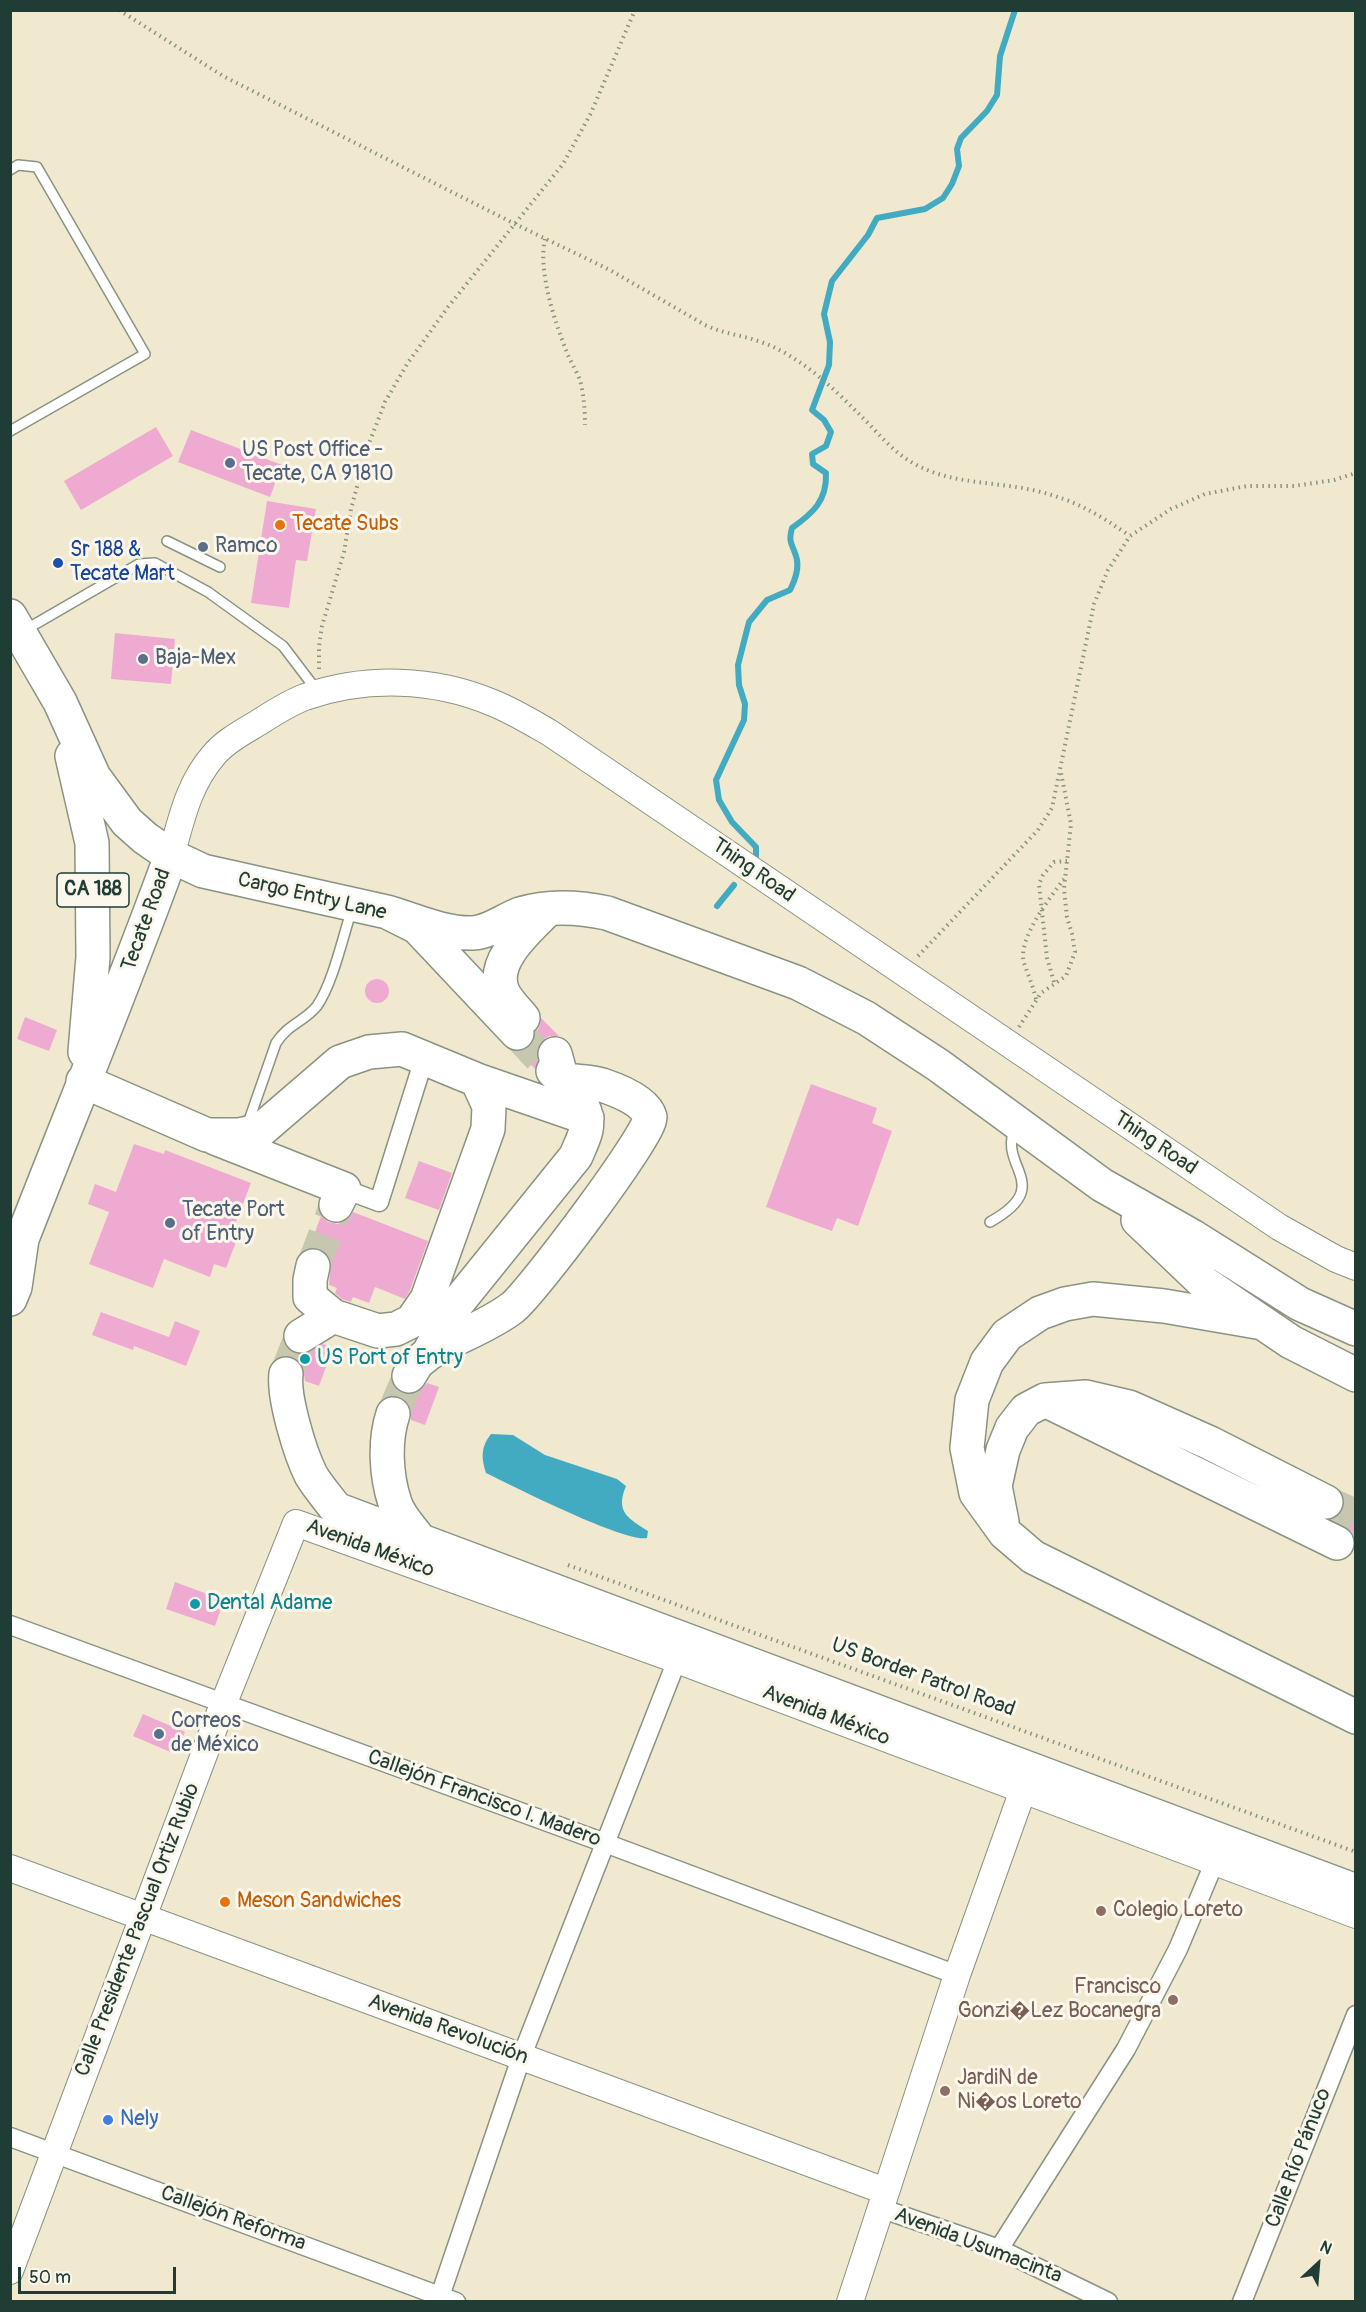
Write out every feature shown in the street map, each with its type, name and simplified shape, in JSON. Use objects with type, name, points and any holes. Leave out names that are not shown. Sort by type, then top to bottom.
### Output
[{"type":"highway","name":"Tecate Road","points":[[10,1299],[15,1287],[16,1247],[132,962],[171,856],[127,822],[94,777],[60,702],[15,624]]},
{"type":"highway","name":"CA 188","points":[[60,702],[92,843],[93,957],[83,1081]]},
{"type":"highway","name":"Cargo Entry Lane","points":[[171,856],[203,872],[387,912],[417,927],[522,1028],[503,992],[500,976],[504,961],[515,945],[548,909]]},
{"type":"highway","points":[[387,912],[439,928],[473,933],[485,931],[520,914],[578,906],[607,913],[798,983],[866,1018],[938,1065],[1102,1185],[1192,1236],[1300,1304],[1356,1329]]},
{"type":"highway","points":[[207,1135],[244,1134],[261,1130],[340,1062],[369,1052],[402,1048],[477,1080],[587,1118]]},
{"type":"highway","points":[[554,1065],[622,1093],[641,1105],[651,1116],[651,1122],[579,1228],[514,1307],[421,1371],[455,1306],[576,1156],[586,1131],[587,1118],[577,1095],[554,1065]]},
{"type":"highway","points":[[313,1266],[310,1297],[318,1332],[396,1329],[412,1321],[427,1299],[488,1129],[489,1106],[477,1080]]},
{"type":"highway","points":[[83,1081],[340,1197]]},
{"type":"highway","points":[[1102,1185],[1204,1283],[1291,1342],[1356,1376]]},
{"type":"highway","points":[[1263,1323],[1164,1306],[1093,1299],[1065,1304],[1040,1313],[1007,1335],[987,1362],[972,1400],[967,1448],[976,1493],[1005,1533],[1033,1557],[1356,1717]]},
{"type":"highway","points":[[297,1378],[314,1423],[336,1509],[419,1539],[1027,1780],[1356,1891]]},
{"type":"highway","points":[[1005,1533],[995,1486],[1003,1450],[1012,1428],[1026,1410],[1045,1400],[1086,1397],[1129,1407],[1210,1443],[1326,1502]]},
{"type":"highway","points":[[1045,1400],[1337,1543]]},
{"type":"highway","points":[[402,1417],[408,1438],[410,1478],[420,1503],[419,1539]]},
{"type":"street","name":"Thing Road","points":[[171,856],[190,791],[213,756],[235,737],[280,709],[319,693],[356,685],[427,684],[446,687],[494,703],[550,733],[648,798],[900,972],[1278,1227],[1336,1259],[1356,1267]]},
{"type":"street","points":[[340,1197],[379,1202],[424,1059]]},
{"type":"street","name":"Avenida México","points":[[296,1523],[677,1660],[1027,1780],[1215,1861],[1356,1915]]},
{"type":"street","name":"Calle Presidente Pascual Ortiz Rubio","points":[[10,2271],[224,1704],[296,1523]]},
{"type":"street","name":"Callejón Francisco I. Madero","points":[[10,1625],[605,1843],[957,1976]]},
{"type":"street","points":[[445,2300],[521,2058],[677,1660]]},
{"type":"street","points":[[850,2301],[957,1976],[1027,1780]]},
{"type":"street","points":[[999,2249],[1126,2049],[1178,1949],[1215,1861]]},
{"type":"street","name":"Avenida Revolución","points":[[10,1868],[521,2058],[882,2199]]},
{"type":"street","name":"Calle Río Pánuco","points":[[1242,2301],[1356,2015]]},
{"type":"street","name":"Callejón Reforma","points":[[10,2137],[445,2300]]},
{"type":"street","name":"Avenida Usumacinta","points":[[882,2199],[999,2249],[1108,2301]]},
{"type":"lane","points":[[10,170],[18,165],[37,166],[146,354],[10,431]]},
{"type":"lane","points":[[167,541],[220,567]]},
{"type":"lane","points":[[15,624],[139,564],[155,563],[208,592],[283,646],[319,693]]},
{"type":"lane","points":[[244,1134],[276,1043],[284,1032],[308,1016],[325,993],[353,904]]},
{"type":"lane","points":[[990,1222],[1007,1213],[1020,1197],[1022,1188],[1020,1173],[1012,1145],[1012,1136],[1017,1124]]},
{"type":"path","points":[[119,10],[223,76],[632,282],[721,333],[761,342],[783,352],[810,370],[856,411],[888,444],[913,463],[957,480],[1036,491],[1071,501],[1094,511],[1130,536]]},
{"type":"path","points":[[319,693],[319,647],[322,626],[342,561],[351,509],[368,446],[385,402],[407,364],[441,316],[563,164],[591,113],[635,10]]},
{"type":"path","points":[[545,239],[541,254],[546,278],[566,349],[580,382],[585,406],[585,425]]},
{"type":"path","points":[[900,972],[924,950],[1038,830],[1052,808],[1094,604],[1113,561],[1130,536],[1171,509],[1205,494],[1247,486],[1294,486],[1334,480],[1356,473]]},
{"type":"path","points":[[1009,1046],[1036,999],[1054,982],[1066,976],[1075,952],[1067,918],[1065,878],[1071,824],[1060,771]]},
{"type":"path","points":[[1054,982],[1047,958],[1039,884],[1054,862],[1067,861]]},
{"type":"path","points":[[1036,999],[1032,979],[1023,962],[1023,948],[1043,910],[1065,878]]},
{"type":"path","name":"US Border Patrol Road","points":[[558,1561],[1356,1852]]},
{"type":"water","points":[[491,1434],[513,1435],[545,1455],[617,1479],[626,1486],[622,1502],[625,1513],[648,1531],[647,1538],[616,1532],[543,1501],[486,1473],[483,1452],[485,1443]]},
{"type":"building","points":[[156,427],[173,456],[81,510],[64,481]]},
{"type":"building","name":"US Post Office - Tecate, CA 91810","points":[[191,430],[282,465],[270,497],[178,462]]},
{"type":"building","points":[[267,501],[316,509],[307,561],[296,560],[289,608],[251,603]]},
{"type":"building","name":"Baja-Mex","points":[[115,633],[175,639],[171,684],[111,679]]},
{"type":"building","points":[[377,979],[386,982],[389,991],[386,1000],[377,1003],[368,1000],[365,991],[368,982]]},
{"type":"building","points":[[25,1017],[57,1030],[49,1051],[17,1039]]},
{"type":"building","points":[[541,1018],[559,1036],[549,1036],[541,1041],[537,1050],[538,1061],[535,1069],[518,1051],[530,1046]]},
{"type":"building","points":[[811,1084],[877,1108],[872,1123],[892,1131],[858,1226],[837,1218],[832,1231],[766,1207]]},
{"type":"building","name":"Tecate Port of Entry","points":[[134,1144],[164,1154],[165,1150],[251,1183],[231,1234],[238,1237],[226,1268],[214,1264],[210,1277],[164,1259],[153,1288],[89,1264],[109,1212],[88,1204],[95,1184],[116,1192]]},
{"type":"building","points":[[419,1161],[452,1173],[439,1210],[405,1198]]},
{"type":"building","points":[[353,1212],[428,1241],[405,1299],[375,1287],[369,1303],[353,1297],[351,1302],[342,1299],[335,1293],[337,1288],[329,1285],[331,1260],[325,1252],[317,1248],[309,1248],[321,1216],[328,1222],[338,1224],[347,1220]]},
{"type":"building","points":[[101,1312],[169,1337],[175,1321],[200,1331],[186,1366],[134,1346],[133,1350],[92,1335]]},
{"type":"building","points":[[323,1344],[333,1348],[319,1386],[305,1381],[303,1366],[296,1358],[283,1356],[286,1347],[293,1353],[302,1355]]},
{"type":"building","points":[[427,1383],[439,1387],[425,1425],[411,1420],[411,1410],[406,1400],[398,1396],[391,1396],[395,1387],[400,1392],[409,1395],[418,1392]]},
{"type":"building","points":[[1344,1497],[1356,1503],[1356,1541],[1352,1532],[1345,1526],[1346,1524],[1335,1518],[1343,1510]]},
{"type":"building","name":"Dental Adame","points":[[175,1582],[224,1600],[215,1626],[166,1609]]},
{"type":"building","name":"Correos de México","points":[[143,1714],[185,1732],[175,1754],[133,1736]]},
{"type":"waterway","points":[[756,856],[756,847],[732,822],[719,800],[716,780],[744,720],[745,704],[739,685],[738,665],[749,622],[767,600],[790,590],[797,569],[796,556],[790,540],[792,528],[817,505],[826,483],[826,473],[813,464],[812,454],[826,446],[831,432],[824,420],[812,410],[829,365],[830,342],[824,314],[832,281],[868,235],[877,218],[925,209],[943,198],[959,166],[957,149],[961,138],[987,111],[997,95],[1000,56],[1015,10]]},
{"type":"waterway","points":[[717,906],[734,885]]},
{"type":"tunnel","points":[[517,1033],[545,1063]]},
{"type":"tunnel","points":[[313,1266],[336,1205]]},
{"type":"tunnel","points":[[286,1374],[301,1336]]},
{"type":"tunnel","points":[[393,1414],[409,1376]]},
{"type":"tunnel","points":[[1326,1502],[1356,1516]]},
{"type":"place","name":"US Post Office - Tecate, CA 91810","points":[[230,463]]},
{"type":"place","name":"Tecate Subs","points":[[280,525]]},
{"type":"place","name":"Ramco","points":[[203,547]]},
{"type":"place","name":"Sr 188 & Tecate Mart","points":[[58,563]]},
{"type":"place","name":"Baja-Mex","points":[[143,659]]},
{"type":"place","name":"Tecate Port of Entry","points":[[170,1223]]},
{"type":"place","name":"US Port of Entry","points":[[305,1359]]},
{"type":"place","name":"Dental Adame","points":[[195,1604]]},
{"type":"place","name":"Correos de México","points":[[159,1734]]},
{"type":"place","name":"Meson Sandwiches","points":[[225,1902]]},
{"type":"place","name":"Colegio Loreto","points":[[1101,1911]]},
{"type":"place","name":"Francisco Gonzi�Lez Bocanegra","points":[[1173,2000]]},
{"type":"place","name":"JardiN de Ni�os Loreto","points":[[945,2091]]},
{"type":"place","name":"Nely","points":[[108,2120]]}]
